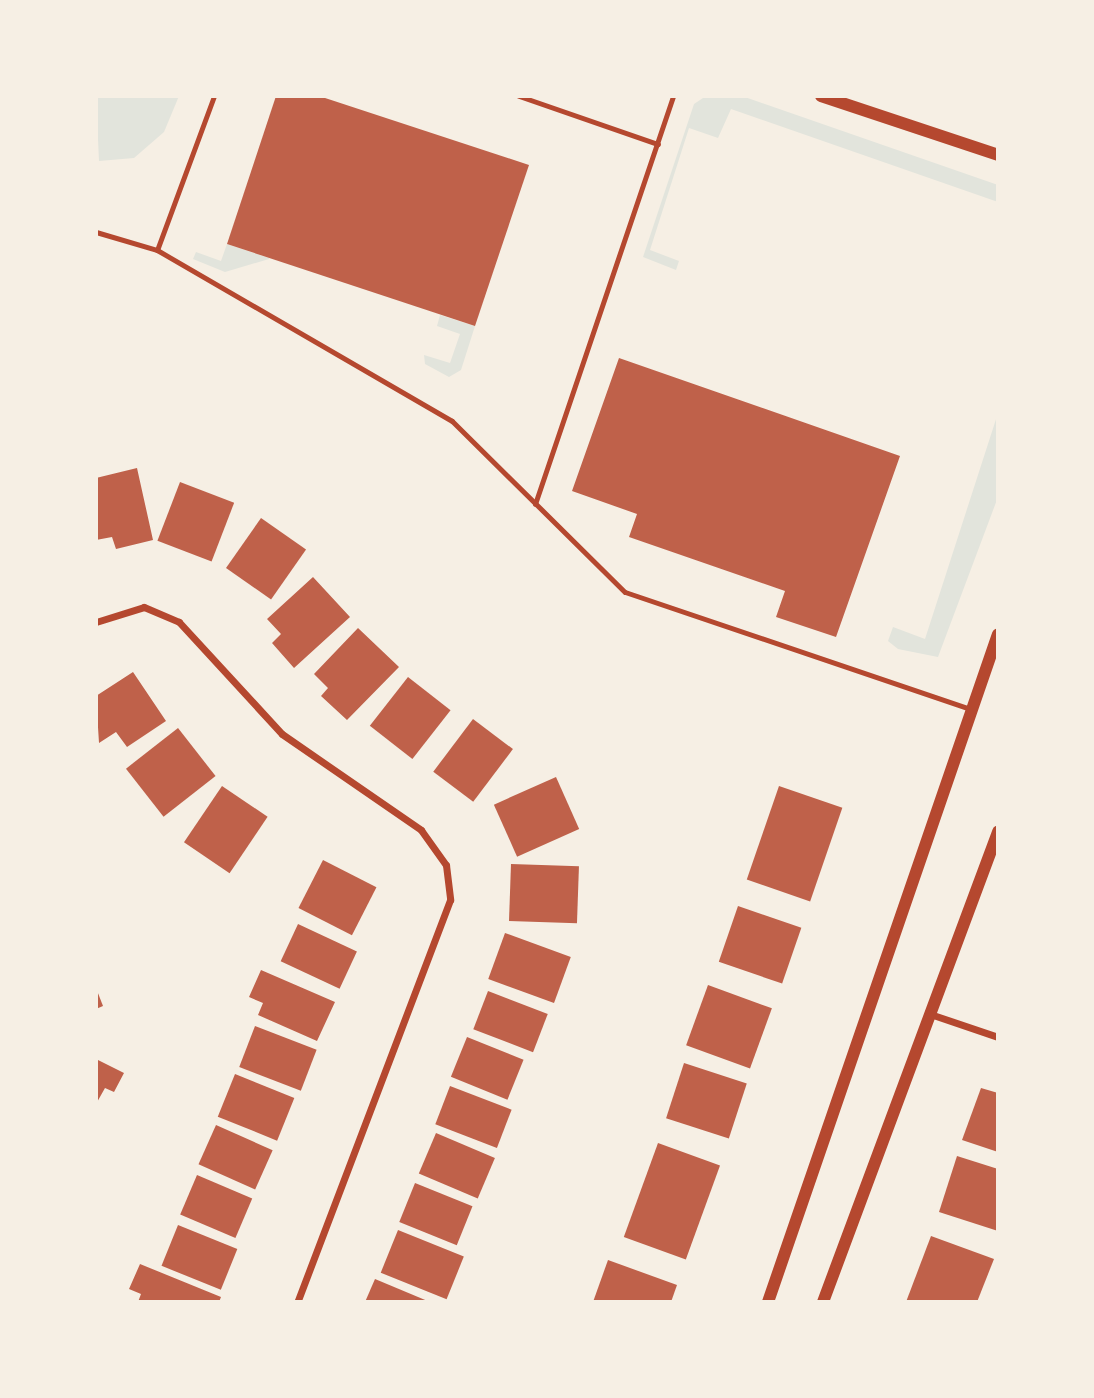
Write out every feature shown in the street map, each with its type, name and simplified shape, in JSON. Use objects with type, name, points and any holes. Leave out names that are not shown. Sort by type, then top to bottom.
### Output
[{"type":"street","points":[[821,96],[998,155]]},
{"type":"street","points":[[96,622],[144,607],[179,622],[282,734],[421,830],[446,865],[450,900],[297,1302]]},
{"type":"street","points":[[768,1302],[998,634]]},
{"type":"street","points":[[823,1302],[894,1103],[933,1015],[998,832]]},
{"type":"street","points":[[933,1015],[998,1037]]},
{"type":"lane","points":[[157,250],[214,96]]},
{"type":"lane","points":[[519,96],[659,144]]},
{"type":"lane","points":[[535,504],[659,144],[673,96]]},
{"type":"lane","points":[[96,232],[157,250],[452,421],[625,592],[971,709]]},
{"type":"shaded area","points":[[96,96],[179,96],[164,132],[134,158],[99,161]]},
{"type":"shaded area","points":[[706,96],[742,96],[998,185],[998,202],[731,109],[718,138],[689,128],[650,250],[679,261],[676,270],[643,257],[694,104]]},
{"type":"shaded area","points":[[227,244],[269,259],[225,272],[193,259],[196,252],[221,261]]},
{"type":"shaded area","points":[[440,315],[475,326],[461,370],[449,377],[425,364],[424,355],[450,363],[460,334],[437,326]]},
{"type":"shaded area","points":[[998,413],[998,497],[938,657],[898,649],[888,641],[893,627],[925,639]]},
{"type":"building","points":[[276,96],[319,96],[529,165],[475,326],[227,244]]},
{"type":"building","points":[[619,358],[900,456],[836,637],[776,617],[785,591],[629,537],[637,514],[572,491]]},
{"type":"building","points":[[137,468],[153,540],[116,549],[112,537],[96,540],[96,478]]},
{"type":"building","points":[[180,482],[234,503],[212,562],[157,541]]},
{"type":"building","points":[[261,518],[306,550],[271,600],[226,568]]},
{"type":"building","points":[[313,577],[350,617],[294,668],[272,643],[281,634],[267,619]]},
{"type":"building","points":[[358,628],[399,667],[347,720],[321,696],[328,688],[314,674]]},
{"type":"building","points":[[133,672],[166,721],[127,747],[116,732],[99,743],[96,696]]},
{"type":"building","points":[[408,677],[451,710],[412,759],[370,726]]},
{"type":"building","points":[[473,719],[513,749],[473,802],[433,772]]},
{"type":"building","points":[[178,728],[216,776],[164,817],[126,769]]},
{"type":"building","points":[[556,777],[579,829],[517,857],[494,805]]},
{"type":"building","points":[[222,786],[268,817],[230,873],[184,842]]},
{"type":"building","points":[[779,786],[842,808],[810,901],[747,880]]},
{"type":"building","points":[[323,860],[376,887],[352,935],[298,908]]},
{"type":"building","points":[[511,864],[579,866],[577,923],[509,921]]},
{"type":"building","points":[[738,906],[801,928],[782,984],[719,962]]},
{"type":"building","points":[[298,924],[357,951],[340,989],[281,961]]},
{"type":"building","points":[[505,933],[571,957],[554,1003],[488,979]]},
{"type":"building","points":[[261,970],[335,1002],[317,1041],[258,1015],[263,1003],[249,997]]},
{"type":"building","points":[[708,985],[772,1008],[750,1068],[686,1045]]},
{"type":"building","points":[[96,988],[103,1006],[96,1009]]},
{"type":"building","points":[[488,991],[548,1014],[533,1052],[473,1029]]},
{"type":"building","points":[[255,1026],[317,1050],[301,1091],[239,1067]]},
{"type":"building","points":[[467,1037],[524,1060],[507,1100],[451,1077]]},
{"type":"building","points":[[96,1059],[124,1073],[114,1092],[105,1088],[96,1104]]},
{"type":"building","points":[[684,1063],[747,1083],[729,1139],[666,1118]]},
{"type":"building","points":[[235,1074],[294,1098],[277,1141],[218,1117]]},
{"type":"building","points":[[450,1086],[512,1110],[497,1148],[435,1124]]},
{"type":"building","points":[[981,1088],[998,1093],[998,1152],[962,1140]]},
{"type":"building","points":[[216,1125],[273,1150],[255,1190],[199,1164]]},
{"type":"building","points":[[436,1133],[495,1158],[478,1199],[419,1174]]},
{"type":"building","points":[[658,1143],[720,1166],[686,1260],[624,1237]]},
{"type":"building","points":[[957,1156],[998,1169],[998,1231],[939,1212]]},
{"type":"building","points":[[197,1175],[252,1198],[235,1238],[180,1215]]},
{"type":"building","points":[[415,1183],[472,1206],[457,1245],[399,1222]]},
{"type":"building","points":[[178,1225],[237,1249],[221,1290],[162,1266]]},
{"type":"building","points":[[398,1230],[464,1257],[447,1299],[381,1273]]},
{"type":"building","points":[[931,1236],[994,1259],[977,1302],[906,1302]]},
{"type":"building","points":[[608,1260],[677,1285],[671,1302],[593,1302]]},
{"type":"building","points":[[140,1264],[221,1297],[219,1302],[138,1302],[141,1294],[129,1289]]},
{"type":"building","points":[[375,1279],[430,1302],[365,1302]]}]
